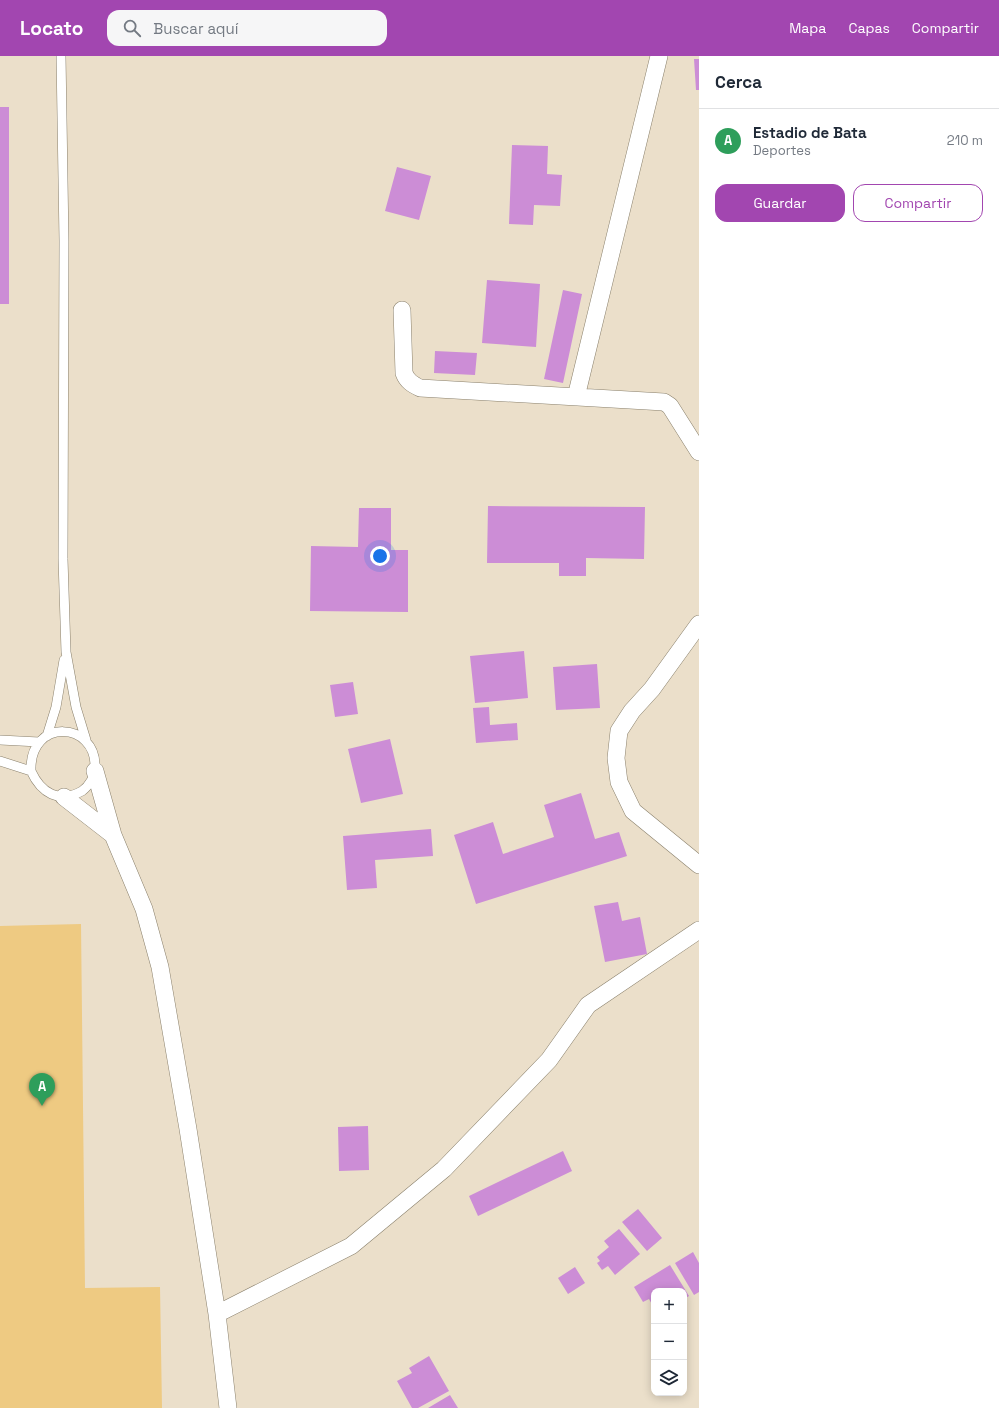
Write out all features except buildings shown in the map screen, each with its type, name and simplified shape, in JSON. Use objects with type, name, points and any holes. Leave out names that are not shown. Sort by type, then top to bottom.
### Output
[{"type":"street","points":[[576,397],[659,56]]},
{"type":"street","points":[[402,310],[404,373],[407,379],[420,388],[664,402],[670,406],[699,452]]},
{"type":"street","points":[[699,624],[652,689],[632,711],[619,731],[616,758],[619,782],[633,811],[699,865]]},
{"type":"street","points":[[95,771],[113,835],[144,908],[160,967],[188,1129],[217,1314],[228,1408]]},
{"type":"street","points":[[64,797],[113,835]]},
{"type":"street","points":[[217,1314],[351,1246],[444,1168],[549,1060],[588,1005],[699,930]]},
{"type":"lane","points":[[61,56],[64,241],[63,559],[66,652],[76,707],[86,740],[93,749],[96,759],[92,781],[75,795],[64,797],[52,795],[43,790],[31,771],[31,760],[34,750],[39,742],[56,732],[76,734],[86,740]]},
{"type":"lane","points":[[47,736],[56,707],[66,652]]},
{"type":"lane","points":[[0,740],[39,742]]},
{"type":"lane","points":[[0,762],[31,771]]},
{"type":"shaded area","points":[[81,924],[85,1288],[160,1287],[162,1408],[0,1408],[0,926]]},
{"type":"place","name":"Estadio de Bata","points":[[42,1106]]}]
